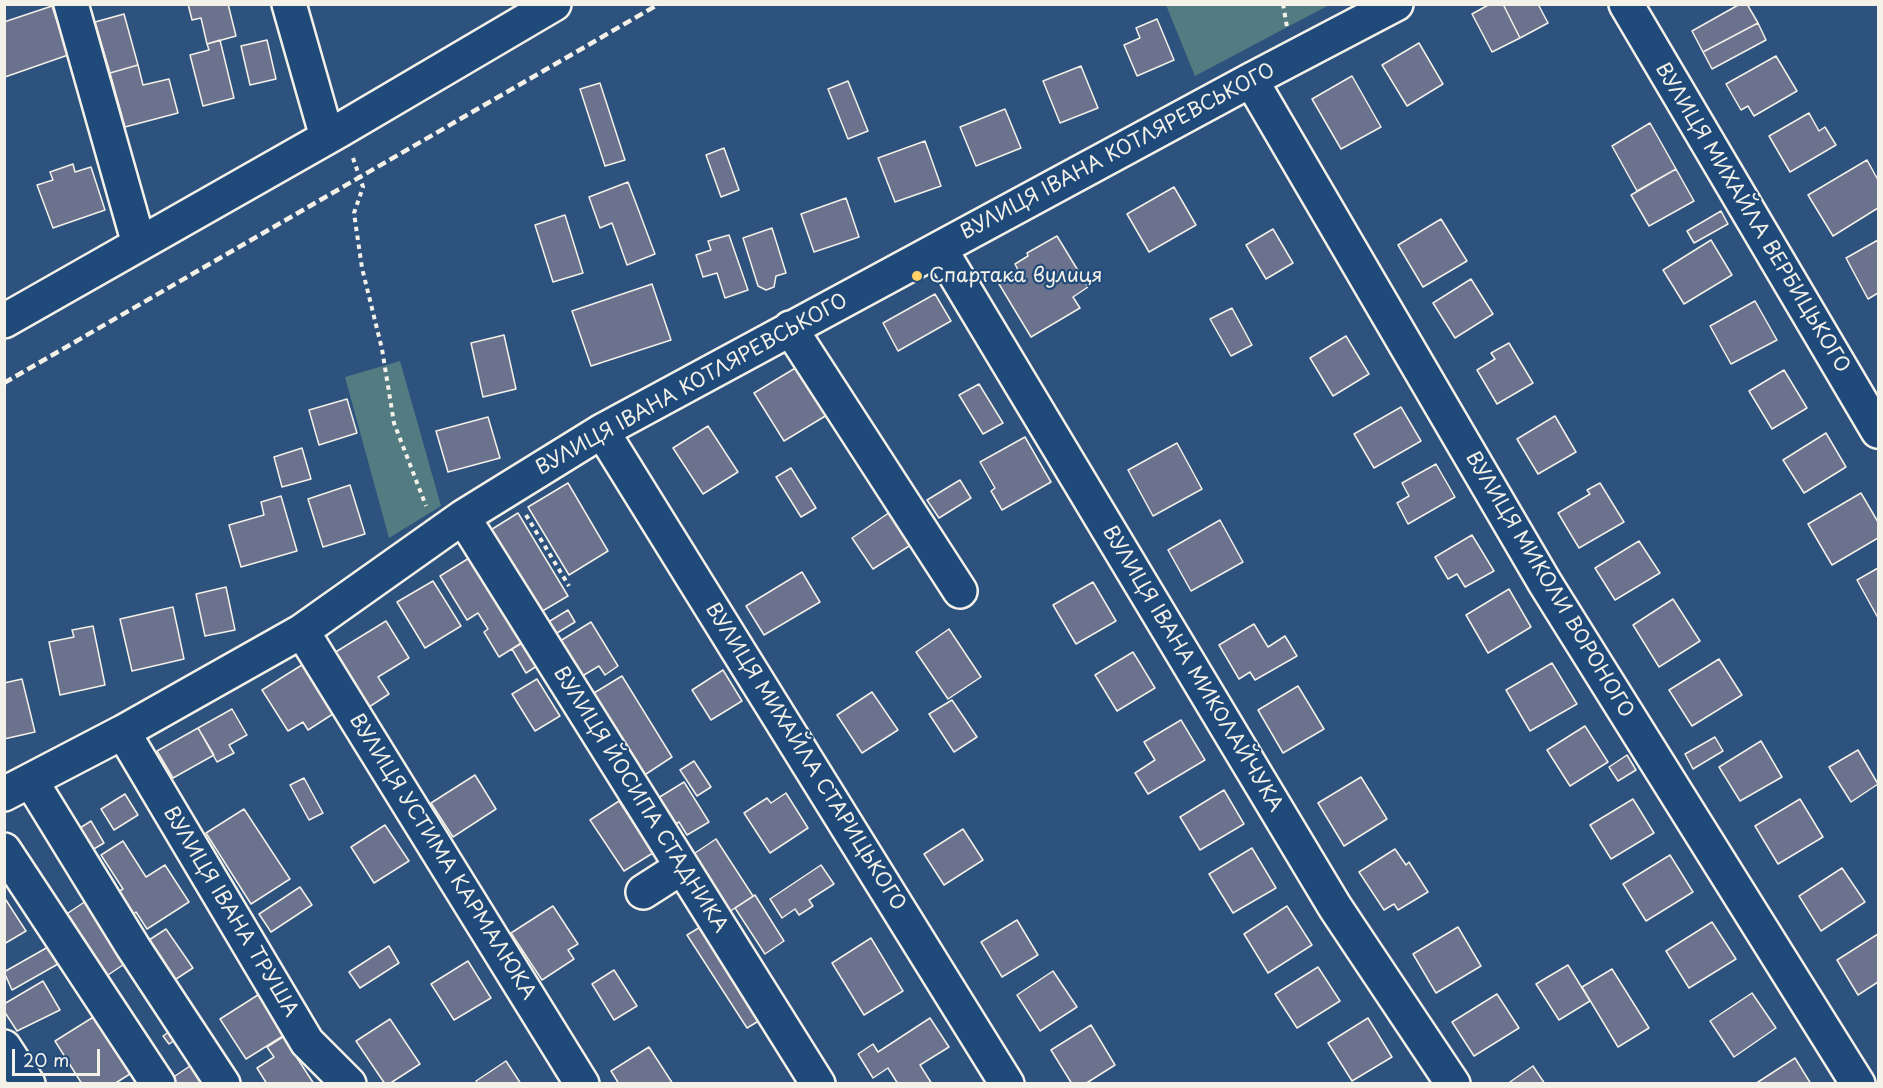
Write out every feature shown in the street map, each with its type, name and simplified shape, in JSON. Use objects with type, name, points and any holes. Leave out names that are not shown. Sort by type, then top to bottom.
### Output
[{"type":"street","points":[[71,4],[139,244]]},
{"type":"street","points":[[290,4],[333,134]]},
{"type":"street","points":[[4,321],[333,134],[554,4]]},
{"type":"street","name":"ВУЛИЦЯ ІВАНА КОТЛЯРЕВСЬКОГО","points":[[18,788],[302,631],[450,526],[602,430],[1396,4]]},
{"type":"street","name":"ВУЛИЦЯ МИХАЙЛА ВЕРБИЦЬКОГО","points":[[1626,4],[1878,431]]},
{"type":"street","name":"ВУЛИЦЯ МИКОЛИ ВОРОНОГО","points":[[1251,80],[1545,583],[1858,1083]]},
{"type":"street","name":"ВУЛИЦЯ ІВАНА МИКОЛАЙЧУКА","points":[[939,249],[1335,907],[1453,1083]]},
{"type":"street","points":[[790,328],[960,591]]},
{"type":"street","name":"ВУЛИЦЯ МИХАЙЛА СТАРИЦЬКОГО","points":[[602,430],[1007,1083]]},
{"type":"street","name":"ВУЛИЦЯ ЙОСИПА СТАДНИКА","points":[[450,526],[682,867],[818,1083]]},
{"type":"street","name":"ВУЛИЦЯ УСТИМА КАРМАЛЮКА","points":[[302,631],[582,1083]]},
{"type":"street","name":"ВУЛИЦЯ ІВАНА ТРУША","points":[[123,732],[307,1042],[349,1083]]},
{"type":"street","points":[[18,788],[133,947],[223,1083]]},
{"type":"street","points":[[4,850],[158,1083]]},
{"type":"street","points":[[643,892],[682,867]]},
{"type":"street","points":[[4,1047],[28,1083]]},
{"type":"path","points":[[333,134],[361,176],[363,187],[354,213],[354,230],[382,349],[394,423],[450,526]]},
{"type":"path","points":[[510,488],[569,586]]},
{"type":"green space","points":[[1166,5],[1329,5],[1195,76]]},
{"type":"green space","points":[[400,361],[441,506],[389,538],[345,377]]},
{"type":"building","points":[[188,4],[228,4],[236,36],[207,44],[201,18],[192,20]]},
{"type":"building","points":[[1490,4],[1503,4],[1520,38],[1492,52],[1472,14]]},
{"type":"building","points":[[1503,4],[1538,4],[1548,23],[1520,38]]},
{"type":"building","points":[[1740,4],[1747,4],[1758,23],[1703,52],[1692,31]]},
{"type":"building","points":[[52,6],[68,55],[5,77],[4,22]]},
{"type":"building","points":[[124,14],[138,65],[110,73],[95,22]]},
{"type":"building","points":[[1157,19],[1174,60],[1137,76],[1124,45],[1140,38],[1136,28]]},
{"type":"building","points":[[1758,23],[1766,40],[1712,69],[1703,52]]},
{"type":"building","points":[[220,40],[234,98],[203,106],[190,55],[209,50],[207,44]]},
{"type":"building","points":[[267,40],[276,79],[250,85],[241,46]]},
{"type":"building","points":[[1419,43],[1443,84],[1407,106],[1382,65]]},
{"type":"building","points":[[1776,56],[1797,91],[1754,116],[1748,106],[1741,110],[1726,84]]},
{"type":"building","points":[[138,65],[143,85],[169,79],[178,113],[125,127],[110,73]]},
{"type":"building","points":[[1081,66],[1098,108],[1060,123],[1043,81]]},
{"type":"building","points":[[1352,76],[1381,127],[1341,149],[1312,99]]},
{"type":"building","points":[[848,81],[868,131],[848,139],[828,89]]},
{"type":"building","points":[[600,83],[625,160],[605,166],[580,89]]},
{"type":"building","points":[[1005,109],[1021,148],[976,166],[960,127]]},
{"type":"building","points":[[1809,113],[1819,131],[1825,127],[1836,145],[1790,172],[1769,136]]},
{"type":"building","points":[[1650,123],[1676,169],[1637,191],[1612,146]]},
{"type":"building","points":[[925,141],[941,186],[895,202],[878,158]]},
{"type":"building","points":[[724,148],[739,190],[721,197],[706,155]]},
{"type":"building","points":[[1867,160],[1878,180],[1878,208],[1833,236],[1808,195]]},
{"type":"building","points":[[73,164],[75,172],[91,167],[105,210],[53,228],[37,185],[53,180],[50,172]]},
{"type":"building","points":[[1676,169],[1694,201],[1649,226],[1631,195]]},
{"type":"building","points":[[628,182],[655,254],[627,265],[612,223],[600,228],[589,197]]},
{"type":"building","points":[[1174,187],[1196,225],[1149,252],[1127,214]]},
{"type":"building","points":[[846,198],[859,237],[814,252],[801,214]]},
{"type":"building","points":[[1721,211],[1728,224],[1694,243],[1687,231]]},
{"type":"building","points":[[565,215],[583,273],[553,282],[535,225]]},
{"type":"building","points":[[1441,219],[1467,261],[1423,287],[1398,245]]},
{"type":"building","points":[[772,228],[786,273],[776,276],[774,287],[766,290],[758,286],[743,238]]},
{"type":"building","points":[[1273,229],[1293,263],[1266,279],[1246,245]]},
{"type":"building","points":[[729,235],[748,290],[725,298],[717,273],[703,277],[696,255],[711,250],[708,241]]},
{"type":"building","points":[[1057,236],[1088,287],[1073,297],[1080,308],[1031,337],[999,284],[1019,272],[1015,264],[1028,256],[1027,253]]},
{"type":"building","points":[[1711,240],[1732,275],[1684,304],[1663,270]]},
{"type":"building","points":[[1878,240],[1878,293],[1868,299],[1846,258]]},
{"type":"building","points":[[1471,279],[1493,314],[1455,338],[1433,303]]},
{"type":"building","points":[[652,284],[671,340],[591,366],[572,311]]},
{"type":"building","points":[[935,294],[951,321],[898,351],[883,323]]},
{"type":"building","points":[[1755,301],[1777,340],[1731,364],[1710,326]]},
{"type":"building","points":[[1232,308],[1252,345],[1231,356],[1210,319]]},
{"type":"building","points":[[504,335],[516,389],[483,397],[471,343]]},
{"type":"building","points":[[1346,336],[1369,374],[1333,396],[1310,358]]},
{"type":"building","points":[[1509,343],[1533,383],[1497,404],[1477,370],[1495,359],[1491,353]]},
{"type":"building","points":[[797,367],[827,415],[784,441],[754,393]]},
{"type":"building","points":[[1784,370],[1807,408],[1772,429],[1749,391]]},
{"type":"building","points":[[979,384],[1003,423],[983,434],[959,395]]},
{"type":"building","points":[[347,399],[357,433],[319,445],[309,410]]},
{"type":"building","points":[[1401,407],[1421,441],[1374,468],[1354,434]]},
{"type":"building","points":[[1555,416],[1576,452],[1538,474],[1517,439]]},
{"type":"building","points":[[488,417],[500,458],[448,472],[436,431]]},
{"type":"building","points":[[708,426],[738,472],[703,494],[673,448]]},
{"type":"building","points":[[1826,433],[1846,467],[1804,493],[1783,460]]},
{"type":"building","points":[[1025,437],[1051,482],[1002,510],[991,491],[995,488],[980,462]]},
{"type":"building","points":[[1177,443],[1202,489],[1153,516],[1128,470]]},
{"type":"building","points":[[302,448],[311,479],[282,487],[274,457]]},
{"type":"building","points":[[1436,464],[1455,497],[1408,524],[1397,503],[1409,496],[1402,483]]},
{"type":"building","points":[[791,468],[816,508],[801,517],[776,477]]},
{"type":"building","points":[[960,480],[971,498],[939,518],[927,500]]},
{"type":"building","points":[[568,483],[608,551],[569,575],[528,507]]},
{"type":"building","points":[[1600,483],[1624,522],[1579,548],[1558,513],[1590,494],[1587,490]]},
{"type":"building","points":[[350,485],[365,534],[323,547],[308,499]]},
{"type":"building","points":[[1861,493],[1878,522],[1878,538],[1832,565],[1808,524]]},
{"type":"building","points":[[281,496],[297,551],[241,567],[229,525],[264,515],[261,502]]},
{"type":"building","points":[[896,508],[917,541],[873,569],[852,538]]},
{"type":"building","points":[[518,513],[568,596],[534,616],[489,531]]},
{"type":"building","points":[[1220,520],[1243,562],[1191,591],[1168,550]]},
{"type":"building","points":[[1472,535],[1494,571],[1465,587],[1457,574],[1448,579],[1435,557]]},
{"type":"building","points":[[1639,541],[1660,573],[1615,600],[1595,568]]},
{"type":"building","points":[[474,555],[526,640],[499,657],[484,632],[488,629],[478,613],[467,620],[440,576]]},
{"type":"building","points":[[1878,568],[1878,618],[1857,580]]},
{"type":"building","points":[[802,572],[820,602],[764,635],[746,606]]},
{"type":"building","points":[[433,581],[461,626],[425,648],[397,602]]},
{"type":"building","points":[[1093,582],[1116,621],[1076,644],[1053,605]]},
{"type":"building","points":[[226,587],[235,630],[205,636],[196,594]]},
{"type":"building","points":[[1509,589],[1531,627],[1488,653],[1466,615]]},
{"type":"building","points":[[1673,599],[1700,641],[1659,667],[1633,625]]},
{"type":"building","points":[[173,607],[184,659],[132,671],[120,619]]},
{"type":"building","points":[[568,610],[575,622],[552,636],[545,624]]},
{"type":"building","points":[[386,621],[409,658],[378,677],[389,694],[369,707],[334,653]]},
{"type":"building","points":[[591,622],[618,666],[605,675],[599,666],[574,681],[552,646]]},
{"type":"building","points":[[1254,624],[1268,647],[1285,636],[1297,656],[1255,680],[1250,672],[1239,679],[1219,645]]},
{"type":"building","points":[[93,626],[105,685],[60,695],[49,642],[74,637],[72,630]]},
{"type":"building","points":[[949,629],[981,677],[948,699],[916,652]]},
{"type":"building","points":[[529,639],[543,662],[526,673],[512,649]]},
{"type":"building","points":[[1133,652],[1155,688],[1117,711],[1095,675]]},
{"type":"building","points":[[1719,659],[1742,695],[1692,726],[1669,690]]},
{"type":"building","points":[[305,663],[336,712],[308,730],[303,722],[288,731],[262,690]]},
{"type":"building","points":[[1552,663],[1577,704],[1530,731],[1506,690]]},
{"type":"building","points":[[723,670],[742,701],[711,720],[692,690]]},
{"type":"building","points":[[622,676],[672,757],[640,778],[589,696]]},
{"type":"building","points":[[22,679],[35,732],[4,739],[4,683]]},
{"type":"building","points":[[537,679],[560,716],[535,731],[512,694]]},
{"type":"building","points":[[1298,686],[1324,729],[1283,753],[1258,710]]},
{"type":"building","points":[[872,692],[898,730],[862,753],[837,715]]},
{"type":"building","points":[[952,700],[977,737],[954,752],[929,714]]},
{"type":"building","points":[[232,709],[247,735],[229,745],[234,753],[217,762],[198,728]]},
{"type":"building","points":[[1181,720],[1205,760],[1148,794],[1135,773],[1155,760],[1144,742]]},
{"type":"building","points":[[1585,726],[1608,762],[1570,786],[1547,750]]},
{"type":"building","points":[[198,728],[214,755],[173,778],[157,751]]},
{"type":"building","points":[[1715,737],[1723,751],[1693,769],[1685,754]]},
{"type":"building","points":[[1761,741],[1782,777],[1740,801],[1719,767]]},
{"type":"building","points":[[1858,750],[1878,784],[1851,802],[1829,767]]},
{"type":"building","points":[[1627,755],[1636,770],[1618,781],[1609,767]]},
{"type":"building","points":[[694,761],[711,787],[697,796],[680,770]]},
{"type":"building","points":[[475,775],[496,809],[453,837],[431,803]]},
{"type":"building","points":[[1361,777],[1387,819],[1344,846],[1318,803]]},
{"type":"building","points":[[304,778],[323,813],[309,820],[290,785]]},
{"type":"building","points":[[684,782],[709,822],[687,835],[679,822],[666,830],[650,803]]},
{"type":"building","points":[[1224,790],[1244,824],[1200,850],[1180,817]]},
{"type":"building","points":[[786,793],[808,828],[770,853],[744,813],[767,798],[771,803]]},
{"type":"building","points":[[125,794],[138,815],[114,830],[101,809]]},
{"type":"building","points":[[1633,799],[1654,833],[1611,859],[1590,825]]},
{"type":"building","points":[[1800,799],[1823,837],[1778,864],[1755,826]]},
{"type":"building","points":[[619,801],[653,853],[624,871],[590,820]]},
{"type":"building","points":[[244,809],[290,879],[251,904],[206,833]]},
{"type":"building","points":[[91,821],[104,843],[92,850],[80,828]]},
{"type":"building","points":[[385,825],[409,861],[374,883],[351,847]]},
{"type":"building","points":[[963,829],[983,860],[944,885],[924,854]]},
{"type":"building","points":[[716,839],[753,896],[726,914],[689,857]]},
{"type":"building","points":[[123,841],[146,877],[165,865],[189,902],[147,929],[136,912],[131,916],[116,893],[123,889],[101,855]]},
{"type":"building","points":[[1252,848],[1276,888],[1233,913],[1209,874]]},
{"type":"building","points":[[1395,849],[1406,865],[1409,862],[1428,892],[1398,910],[1394,904],[1384,910],[1359,872]]},
{"type":"building","points":[[1670,855],[1693,892],[1646,921],[1623,884]]},
{"type":"building","points":[[821,865],[834,884],[809,900],[813,906],[799,915],[795,909],[782,918],[770,899]]},
{"type":"building","points":[[1842,868],[1865,902],[1821,931],[1799,896]]},
{"type":"building","points":[[300,887],[312,905],[271,932],[259,914]]},
{"type":"building","points":[[755,895],[784,941],[765,954],[735,908]]},
{"type":"building","points":[[4,897],[26,931],[4,944]]},
{"type":"building","points":[[89,899],[129,961],[105,977],[65,915]]},
{"type":"building","points":[[553,906],[578,944],[568,950],[574,959],[542,980],[511,933]]},
{"type":"building","points":[[1287,906],[1312,945],[1268,973],[1244,934]]},
{"type":"building","points":[[1017,920],[1038,955],[1002,977],[981,942]]},
{"type":"building","points":[[1712,922],[1736,959],[1689,988],[1666,951]]},
{"type":"building","points":[[707,923],[767,1016],[747,1028],[687,935]]},
{"type":"building","points":[[1458,927],[1481,966],[1436,993],[1413,954]]},
{"type":"building","points":[[166,929],[193,968],[170,983],[151,954],[156,951],[149,940]]},
{"type":"building","points":[[1878,934],[1878,982],[1858,995],[1837,960]]},
{"type":"building","points":[[871,938],[903,991],[864,1015],[832,963]]},
{"type":"building","points":[[389,946],[399,963],[360,988],[349,972]]},
{"type":"building","points":[[48,947],[58,964],[12,990],[4,972]]},
{"type":"building","points":[[468,961],[491,998],[454,1020],[431,984]]},
{"type":"building","points":[[1568,965],[1590,1001],[1559,1020],[1536,984]]},
{"type":"building","points":[[1318,967],[1340,1001],[1297,1028],[1275,994]]},
{"type":"building","points":[[1612,969],[1649,1028],[1618,1047],[1582,987]]},
{"type":"building","points":[[614,970],[637,1006],[614,1020],[592,984]]},
{"type":"building","points":[[1053,971],[1077,1007],[1040,1031],[1017,995]]},
{"type":"building","points":[[43,981],[60,1010],[17,1031],[4,1011],[4,1004]]},
{"type":"building","points":[[261,993],[286,1034],[246,1059],[220,1019]]},
{"type":"building","points":[[1752,993],[1776,1028],[1734,1057],[1710,1021]]},
{"type":"building","points":[[1497,994],[1519,1028],[1474,1056],[1452,1022]]},
{"type":"building","points":[[95,1016],[130,1074],[114,1084],[82,1084],[55,1041]]},
{"type":"building","points":[[930,1018],[949,1047],[920,1065],[932,1084],[898,1084],[888,1068],[873,1078],[858,1054],[873,1044],[878,1052]]},
{"type":"building","points":[[1368,1018],[1392,1057],[1352,1081],[1328,1043]]},
{"type":"building","points":[[390,1019],[420,1064],[389,1084],[385,1084],[356,1041]]},
{"type":"building","points":[[1091,1025],[1115,1065],[1085,1084],[1072,1084],[1051,1050]]},
{"type":"building","points":[[175,1028],[181,1036],[169,1044],[163,1036]]},
{"type":"building","points":[[286,1035],[293,1046],[290,1047],[314,1084],[267,1084],[257,1068],[274,1057],[267,1047]]},
{"type":"building","points":[[649,1047],[673,1084],[619,1084],[611,1071]]},
{"type":"building","points":[[1795,1058],[1811,1084],[1755,1084]]},
{"type":"building","points":[[506,1061],[521,1084],[478,1084],[476,1081]]},
{"type":"building","points":[[193,1064],[206,1084],[172,1084],[169,1080]]},
{"type":"building","points":[[1533,1066],[1545,1084],[1507,1084]]},
{"type":"railway","points":[[4,383],[659,4]]},
{"type":"place","name":"Спартака вулиця","points":[[917,276]]}]
